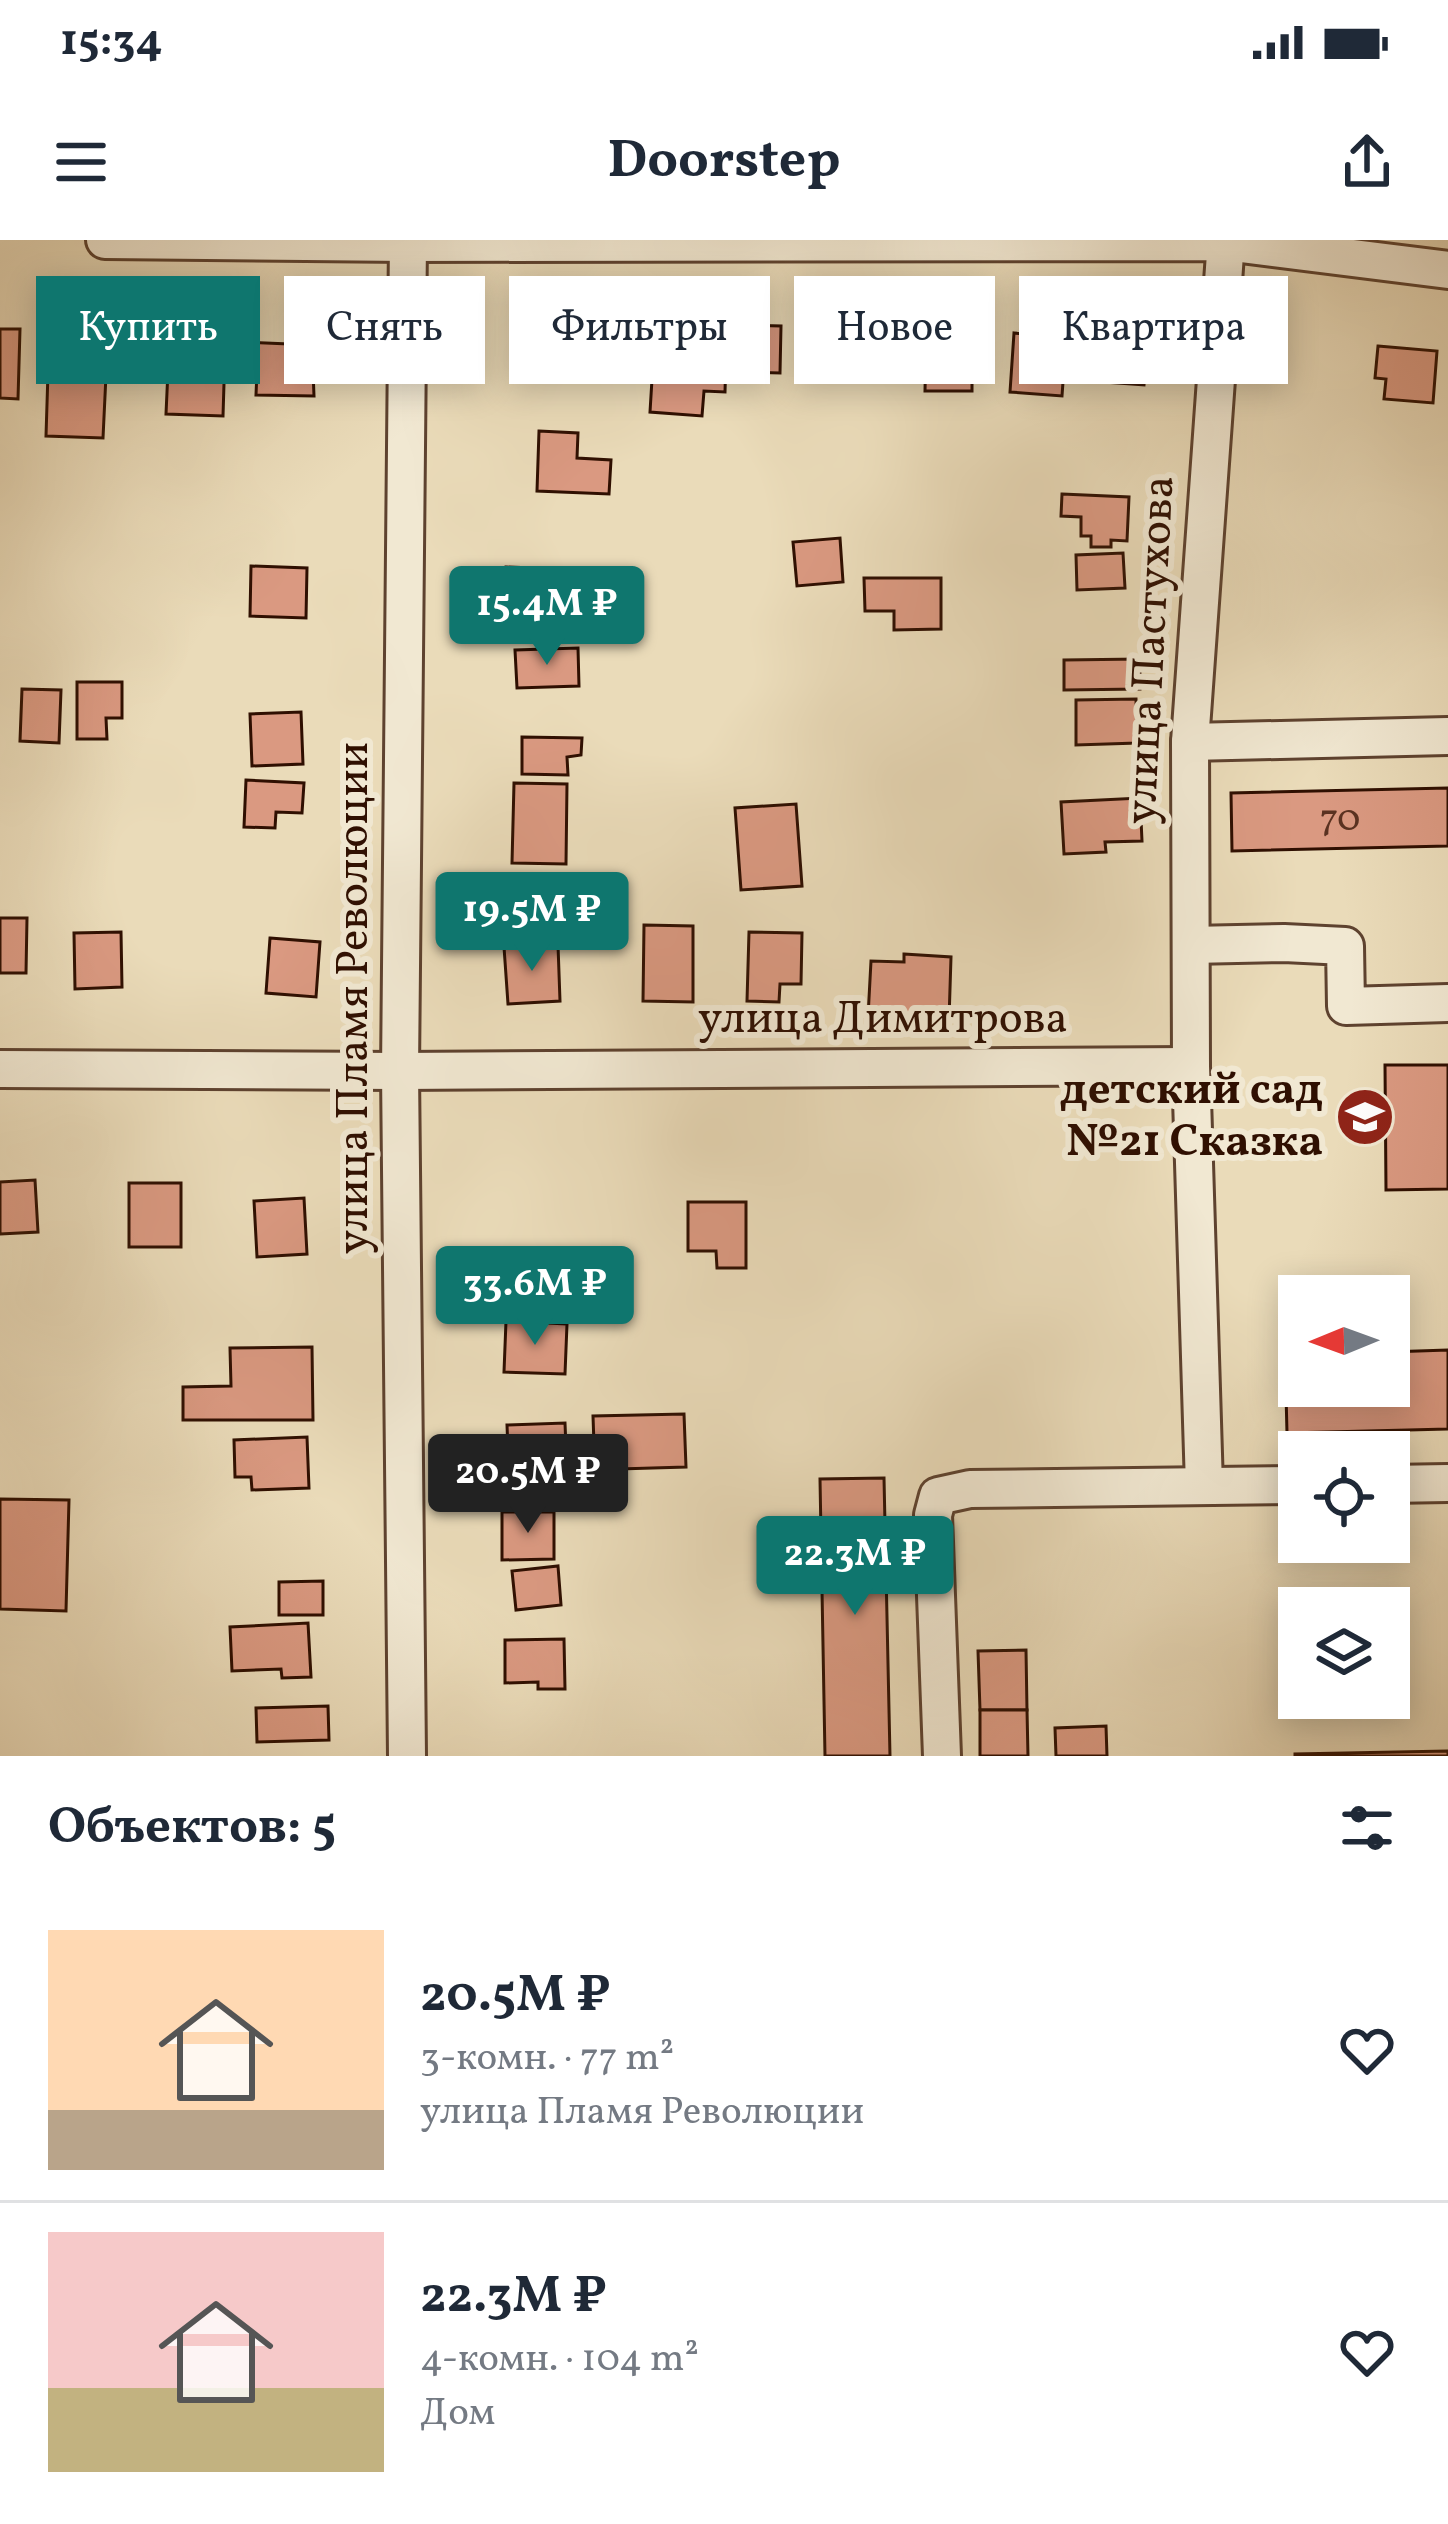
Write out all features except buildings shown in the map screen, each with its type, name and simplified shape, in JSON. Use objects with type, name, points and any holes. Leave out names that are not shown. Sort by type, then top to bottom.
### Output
[{"type":"street","points":[[105,240],[1226,241],[1448,270]]},
{"type":"street","name":"улица Пламя Революции","points":[[407,1756],[400,1071],[408,241]]},
{"type":"street","name":"улица Пастухова","points":[[1204,1486],[1191,1066],[1190,742],[1226,241]]},
{"type":"street","points":[[1190,742],[1448,736]]},
{"type":"street","points":[[1192,945],[1345,946],[1346,1006],[1448,1003]]},
{"type":"street","name":"улица Димитрова","points":[[0,1069],[1191,1066]]},
{"type":"street","points":[[1410,1484],[1448,1484]]},
{"type":"street","points":[[942,1756],[933,1515],[938,1496],[970,1490],[1278,1485]]},
{"type":"place","name":"детский сад №21 Сказка","points":[[1365,1117]]}]
